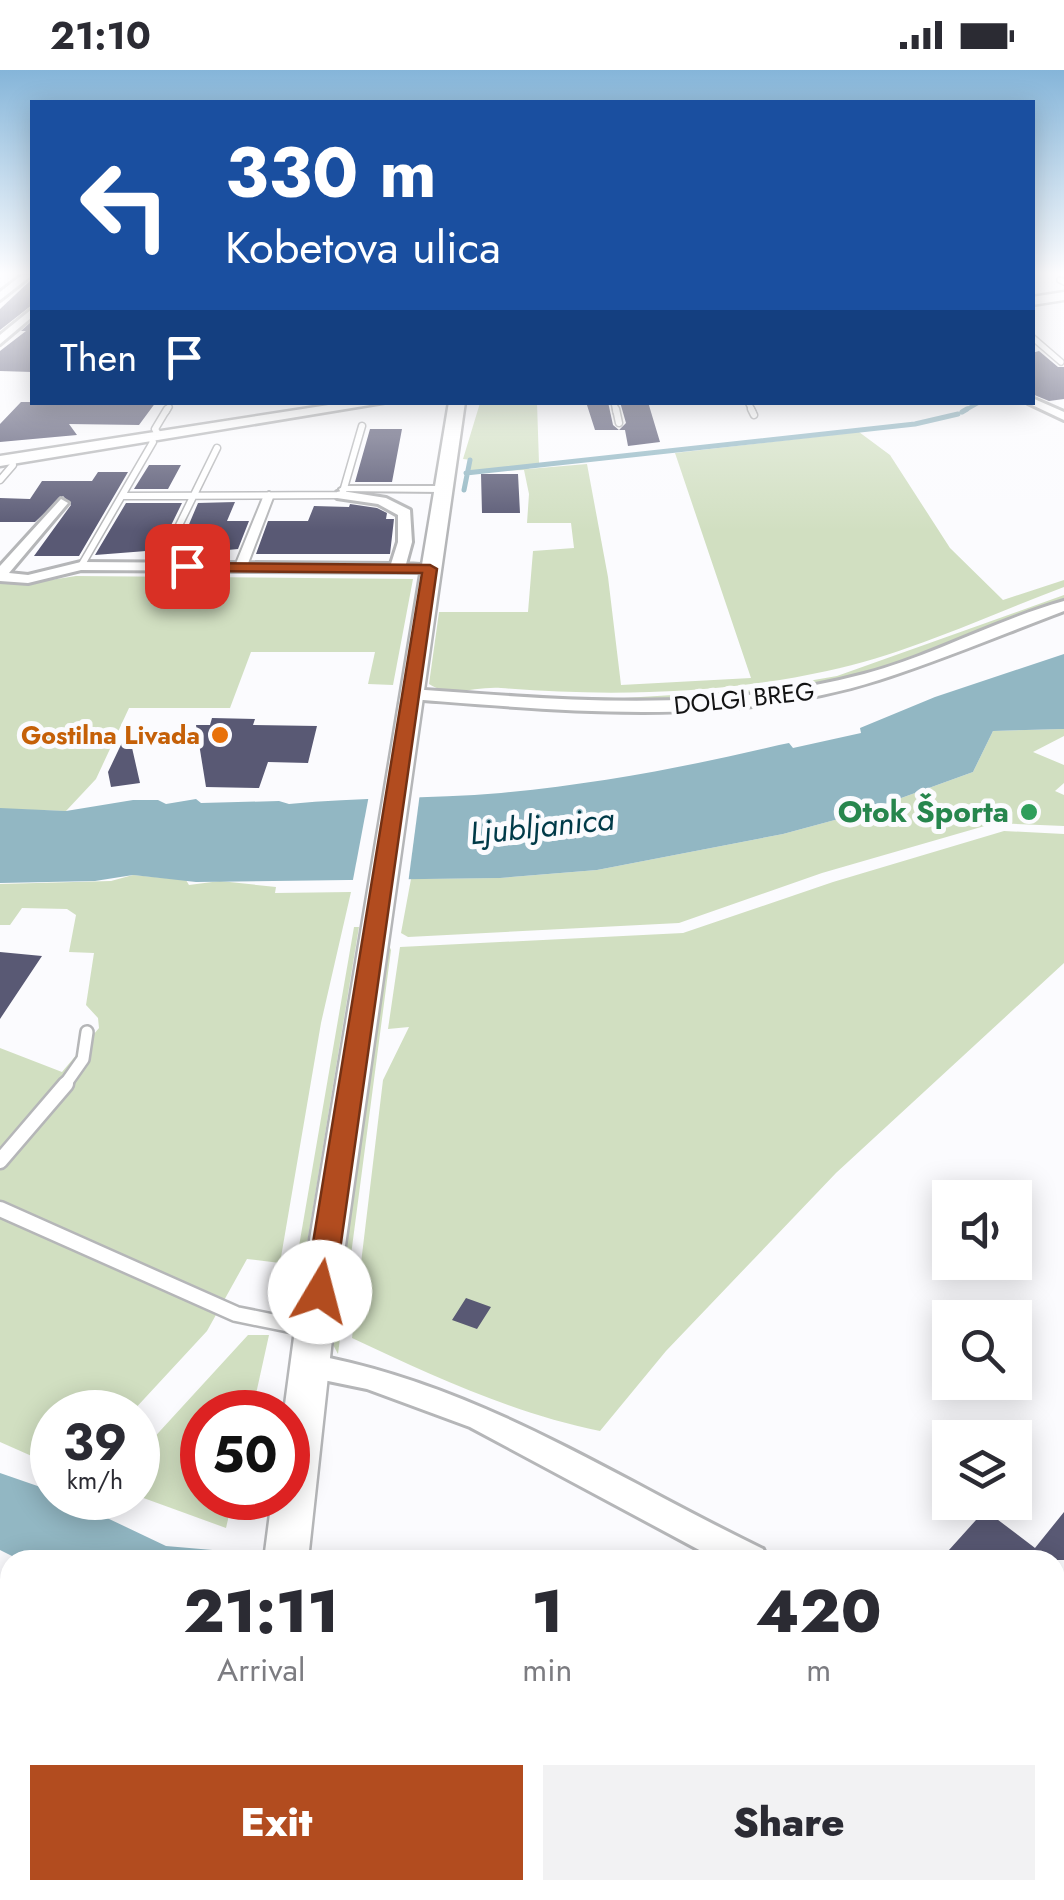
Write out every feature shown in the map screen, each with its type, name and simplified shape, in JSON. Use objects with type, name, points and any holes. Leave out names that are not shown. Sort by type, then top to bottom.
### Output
[{"type":"main road","points":[[6,460],[155,437],[296,409],[348,405]]},
{"type":"main road","points":[[288,1540],[314,1330],[456,405]]},
{"type":"street","points":[[1035,402],[1064,416]]},
{"type":"street","points":[[343,492],[442,490]]},
{"type":"street","points":[[343,492],[381,501],[405,514],[405,542],[397,568]]},
{"type":"street","points":[[241,566],[269,495]]},
{"type":"street","points":[[0,576],[60,503]]},
{"type":"street","points":[[0,576],[28,579],[82,566],[430,569]]},
{"type":"street","name":"DOLGI BREG","points":[[410,694],[594,708],[773,698],[872,678],[1064,606]]},
{"type":"street","points":[[309,1366],[380,1379],[454,1409],[594,1474],[733,1550]]},
{"type":"lane","points":[[615,405],[619,422]]},
{"type":"lane","points":[[749,405],[754,415]]},
{"type":"lane","points":[[82,566],[169,407]]},
{"type":"lane","points":[[122,496],[343,492],[362,426]]},
{"type":"lane","points":[[160,566],[218,448]]},
{"type":"lane","points":[[0,480],[14,466],[6,460]]},
{"type":"lane","points":[[0,1161],[75,1073],[83,1060],[87,1032]]},
{"type":"lane","points":[[0,1209],[236,1314],[314,1330]]},
{"type":"green space","points":[[479,405],[537,405],[539,463],[528,469],[587,464],[608,577],[621,685],[751,678],[675,453],[859,432],[890,455],[950,548],[1003,600],[1064,580],[1064,587],[887,655],[787,679],[665,692],[445,690],[429,684],[439,612],[528,612],[533,551],[574,548],[571,523],[527,523],[529,494],[524,470],[466,472],[472,460],[463,459]]},
{"type":"green space","points":[[76,576],[413,579],[393,685],[368,684],[375,652],[251,652],[230,708],[129,708],[96,779],[66,811],[0,809],[0,580],[31,583]]},
{"type":"green space","points":[[1064,595],[1064,602],[928,655],[859,677],[788,693],[671,702],[474,695],[624,698],[756,690],[837,676]]},
{"type":"green space","points":[[1064,729],[1064,736],[1033,752],[1064,765],[1064,783],[1055,791],[1064,795],[1064,826],[995,823],[822,873],[679,923],[408,937],[401,933],[411,879],[500,878],[597,870],[783,834],[857,814],[973,772],[993,731]]},
{"type":"green space","points":[[1004,831],[1064,834],[1064,963],[836,1173],[666,1351],[600,1431],[505,1404],[352,1338],[383,1080],[409,1027],[388,1029],[400,947],[683,933],[833,882]]},
{"type":"green space","points":[[133,875],[186,880],[189,885],[220,881],[276,887],[275,893],[351,892],[321,1023],[280,1263],[247,1259],[207,1331],[152,1390],[30,1390],[30,1455],[0,1442],[0,1048],[62,1072],[99,1028],[98,1018],[86,1005],[94,953],[69,952],[76,915],[67,909],[22,908],[10,925],[0,925],[0,884],[111,881]]},
{"type":"green space","points":[[354,927],[359,927],[298,1299],[288,1310]]},
{"type":"green space","points":[[386,939],[391,950],[338,1354],[331,1341]]},
{"type":"green space","points":[[248,1335],[269,1335],[257,1390],[198,1390]]},
{"type":"green space","points":[[180,1409],[180,1511],[160,1504],[160,1431]]},
{"type":"green space","points":[[204,1520],[228,1520],[226,1528]]},
{"type":"water","name":"Ljubljanica","points":[[1064,654],[1064,729],[993,731],[973,772],[857,814],[783,834],[597,870],[500,878],[196,882],[133,875],[95,881],[0,883],[0,808],[66,811],[133,800],[158,800],[166,804],[196,799],[201,803],[289,804],[474,795],[572,785],[861,733],[860,728],[935,697]]},
{"type":"water","points":[[0,1473],[30,1483],[30,1520],[111,1520],[166,1546],[212,1550],[0,1550]]},
{"type":"pier","points":[[420,793],[408,884],[352,885],[369,795]]},
{"type":"building","points":[[0,360],[30,360],[30,372],[0,371]]},
{"type":"building","points":[[1035,360],[1050,360],[1064,367],[1064,399],[1049,401],[1035,395]]},
{"type":"building","points":[[21,402],[154,405],[139,425],[69,424],[77,435],[0,442],[0,424]]},
{"type":"building","points":[[587,405],[609,405],[613,425],[619,430],[595,430]]},
{"type":"building","points":[[621,405],[649,405],[660,442],[628,446],[625,430],[619,430],[626,423]]},
{"type":"building","points":[[370,429],[402,429],[392,482],[355,482]]},
{"type":"building","points":[[149,465],[181,465],[168,489],[134,489]]},
{"type":"building","points":[[98,472],[128,472],[79,556],[34,556],[71,505],[63,496],[35,522],[0,522],[0,498],[30,499],[42,481],[92,481]]},
{"type":"building","points":[[481,474],[518,474],[520,513],[482,513]]},
{"type":"building","points":[[235,502],[227,521],[249,521],[238,549],[176,555],[198,503]]},
{"type":"building","points":[[126,503],[182,503],[159,550],[95,555]]},
{"type":"building","points":[[350,504],[377,508],[387,513],[386,519],[394,519],[390,554],[256,554],[268,521],[308,521],[314,506]]},
{"type":"building","name":"Gostilna Livada","points":[[212,718],[255,719],[253,725],[317,726],[308,763],[268,762],[259,788],[206,787],[196,725],[210,725]]},
{"type":"building","points":[[128,730],[140,783],[111,787],[108,772]]},
{"type":"building","points":[[0,952],[42,956],[0,1019]]},
{"type":"building","points":[[466,1298],[491,1307],[477,1329],[452,1320]]},
{"type":"building","points":[[1064,1512],[1064,1550],[949,1550],[976,1520],[998,1520],[1035,1548]]},
{"type":"waterway","points":[[967,409],[962,412],[975,405]]},
{"type":"waterway","points":[[467,473],[915,424],[958,414]]},
{"type":"waterway","points":[[467,473],[470,460]]},
{"type":"waterway","points":[[464,490],[467,473]]},
{"type":"place","name":"Gostilna Livada","points":[[220,735]]},
{"type":"place","name":"Otok Športa","points":[[1029,812]]},
{"type":"route","points":[[187,566],[430,569],[320,1292]]}]
